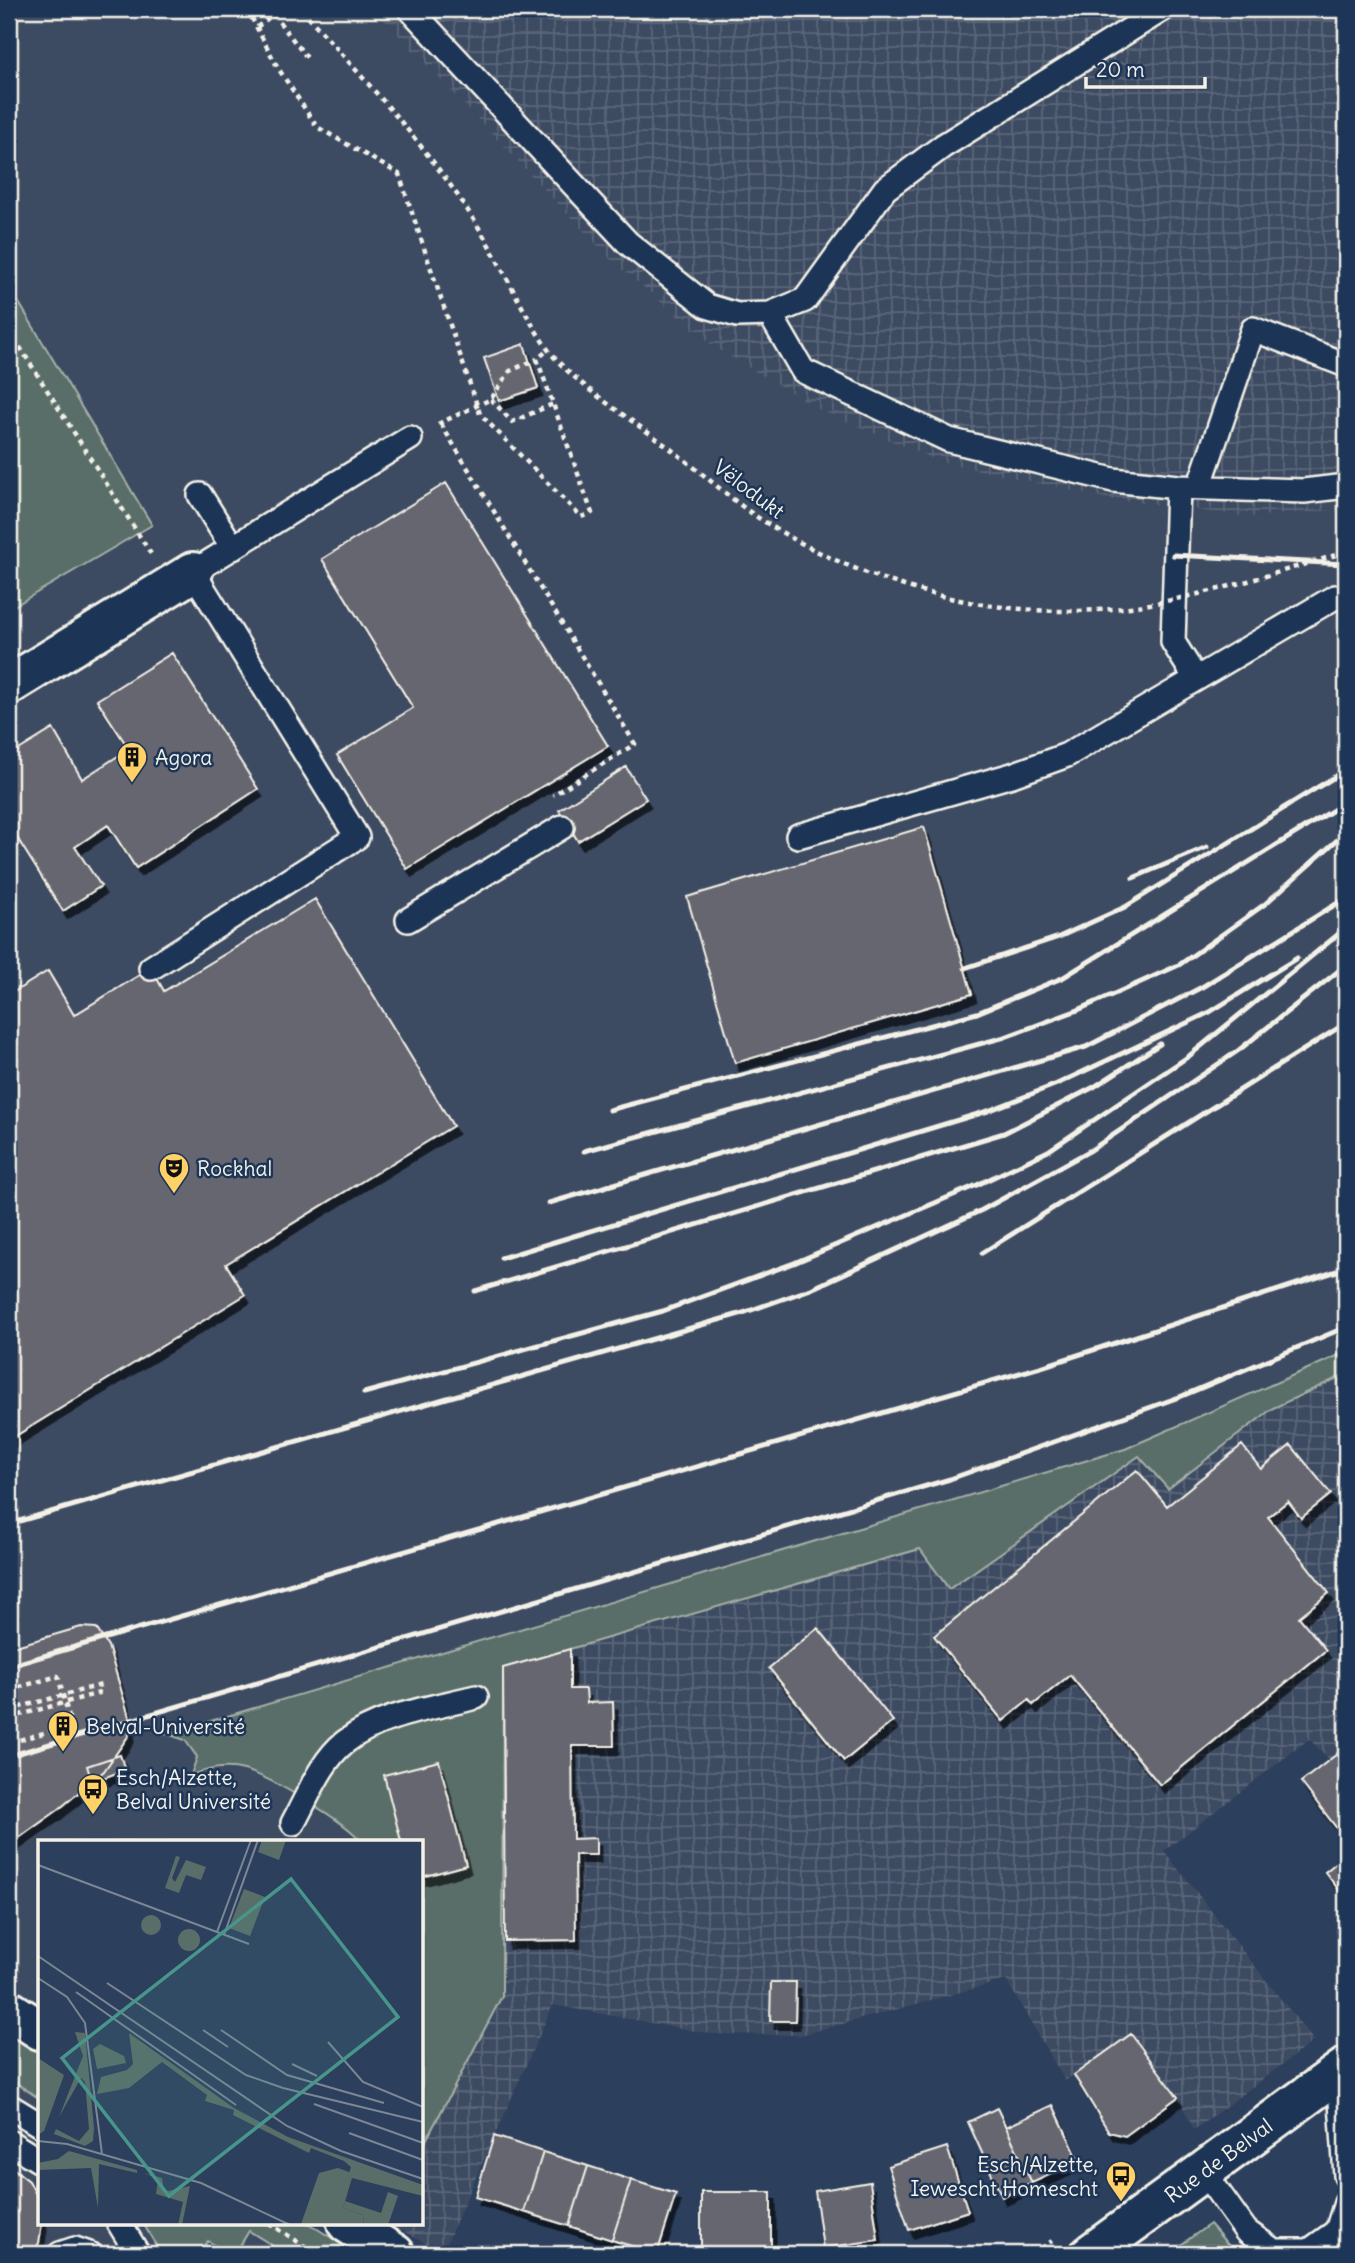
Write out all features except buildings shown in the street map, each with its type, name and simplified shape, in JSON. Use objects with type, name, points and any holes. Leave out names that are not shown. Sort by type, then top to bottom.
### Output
[{"type":"main road","points":[[12,676],[182,579]]},
{"type":"main road","points":[[9,2010],[38,2029]]},
{"type":"main road","name":"Rue de Belval","points":[[1090,2254],[1343,2070]]},
{"type":"main road","points":[[349,2224],[395,2254]]},
{"type":"lane","points":[[423,13],[628,243],[707,306],[737,315],[770,314],[805,300],[885,189],[943,146],[1163,9]]},
{"type":"lane","points":[[770,314],[803,371],[949,440],[1113,480],[1188,487],[1304,491],[1346,486]]},
{"type":"lane","points":[[1195,677],[1173,642],[1188,487],[1253,329],[1346,365]]},
{"type":"lane","points":[[151,968],[357,837],[182,579],[410,438]]},
{"type":"lane","points":[[200,495],[233,548]]},
{"type":"lane","points":[[797,836],[1012,775],[1067,755],[1195,677],[1335,597],[1346,598]]},
{"type":"lane","points":[[408,920],[562,827]]},
{"type":"lane","points":[[293,1823],[322,1770],[344,1743],[373,1724],[476,1697]]},
{"type":"lane","points":[[1343,2070],[1346,2176]]},
{"type":"lane","points":[[9,2106],[38,2124]]},
{"type":"lane","points":[[9,2141],[38,2160]]},
{"type":"lane","points":[[1203,2172],[1246,2231],[1275,2251],[1309,2251],[1337,2231],[1346,2203]]},
{"type":"lane","points":[[120,2224],[138,2254]]},
{"type":"lane","points":[[60,2254],[75,2249],[89,2254]]},
{"type":"path","points":[[247,9],[278,68],[317,127],[399,174],[480,414],[581,517],[592,513],[537,359]]},
{"type":"path","points":[[257,27],[279,9]]},
{"type":"path","name":"Vëlodukt","points":[[301,9],[404,124],[473,218],[548,350],[590,389],[769,525],[817,553],[926,593],[982,604],[1090,611],[1158,603],[1223,589],[1346,552]]},
{"type":"path","points":[[273,14],[308,59]]},
{"type":"path","points":[[9,330],[182,579]]},
{"type":"path","points":[[542,801],[635,744],[440,422],[491,399],[510,371],[537,359],[548,350]]},
{"type":"path","points":[[491,399],[512,422],[553,404]]},
{"type":"path","points":[[9,1690],[58,1676],[71,1725],[9,1743]]},
{"type":"path","points":[[9,1710],[101,1685]]},
{"type":"path","points":[[9,1718],[103,1692]]},
{"type":"path","points":[[271,2224],[317,2254]]},
{"type":"shaded area","points":[[9,9],[374,9],[612,261],[716,348],[1252,517],[1346,509],[1346,1352],[1125,1449],[168,1734],[185,1740],[197,1757],[191,1775],[213,1768],[243,1770],[271,1780],[339,1823],[360,1840],[38,1840],[38,2052],[9,2033]]},
{"type":"shaded area","points":[[374,9],[1346,9],[1346,509],[1252,517],[1110,499],[939,461],[821,410],[716,348],[612,261]]},
{"type":"shaded area","points":[[1346,1374],[1346,1747],[1330,1760],[1309,1739],[1164,1851],[1314,2041],[1194,2130],[1178,2097],[1132,2034],[1065,2081],[1006,1980],[801,2035],[712,2034],[553,2005],[442,2253],[391,2224],[424,2224],[424,2144],[502,1996],[503,1668],[920,1549],[950,1589],[1139,1456],[1168,1489],[1273,1408]]},
{"type":"shaded area","points":[[9,2078],[38,2098],[38,2224],[144,2224],[161,2254],[9,2254]]},
{"type":"shaded area","points":[[249,2231],[286,2254],[235,2254]]},
{"type":"green space","points":[[9,286],[152,525],[9,609]]},
{"type":"green space","points":[[1346,1352],[1346,1374],[1273,1408],[1168,1489],[1139,1456],[949,1589],[920,1549],[503,1668],[502,1996],[424,2144],[424,1840],[360,1840],[340,1822],[306,1801],[271,1781],[244,1770],[217,1768],[191,1775],[197,1757],[185,1740],[167,1734],[1125,1449]]},
{"type":"green space","points":[[9,2033],[38,2052],[38,2098],[9,2078]]},
{"type":"green space","points":[[144,2224],[310,2224],[357,2254],[286,2254],[249,2231],[235,2254],[229,2254],[208,2241],[199,2254],[161,2254]]},
{"type":"green space","points":[[1210,2224],[1236,2254],[1168,2254]]},
{"type":"railway","points":[[1173,555],[1346,564]]},
{"type":"railway","points":[[1282,809],[1346,770]]},
{"type":"railway","points":[[609,1110],[977,1013],[1062,978],[1346,802]]},
{"type":"railway","points":[[965,968],[1059,937],[1125,907],[1291,804]]},
{"type":"railway","points":[[584,1151],[1005,1037],[1078,1010],[1179,965],[1265,904],[1346,832]]},
{"type":"railway","points":[[1133,878],[1207,847]]},
{"type":"railway","points":[[549,1203],[1086,1047],[1202,987],[1346,898]]},
{"type":"railway","points":[[364,1393],[663,1311],[794,1263],[977,1185],[1048,1151],[1189,1056],[1346,928]]},
{"type":"railway","points":[[501,1258],[988,1111],[1057,1084],[1210,1012],[1297,958]]},
{"type":"railway","points":[[9,1524],[743,1313],[811,1289],[982,1210],[1091,1150],[1239,1050],[1346,965]]},
{"type":"railway","points":[[982,1253],[1346,1023]]},
{"type":"railway","points":[[475,1291],[1004,1133],[1094,1087],[1160,1044]]},
{"type":"railway","points":[[9,1666],[1044,1366],[1346,1268]]},
{"type":"railway","points":[[9,1756],[950,1479],[1182,1396],[1346,1327]]},
{"type":"place","name":"Agora","points":[[132,784]]},
{"type":"place","name":"Rockhal","points":[[174,1195]]},
{"type":"place","name":"Belval-Université","points":[[63,1753]]},
{"type":"place","name":"Esch/Alzette, Belval Université","points":[[93,1816]]},
{"type":"place","name":"Esch/Alzette, Iewescht Homescht","points":[[1121,2203]]}]
